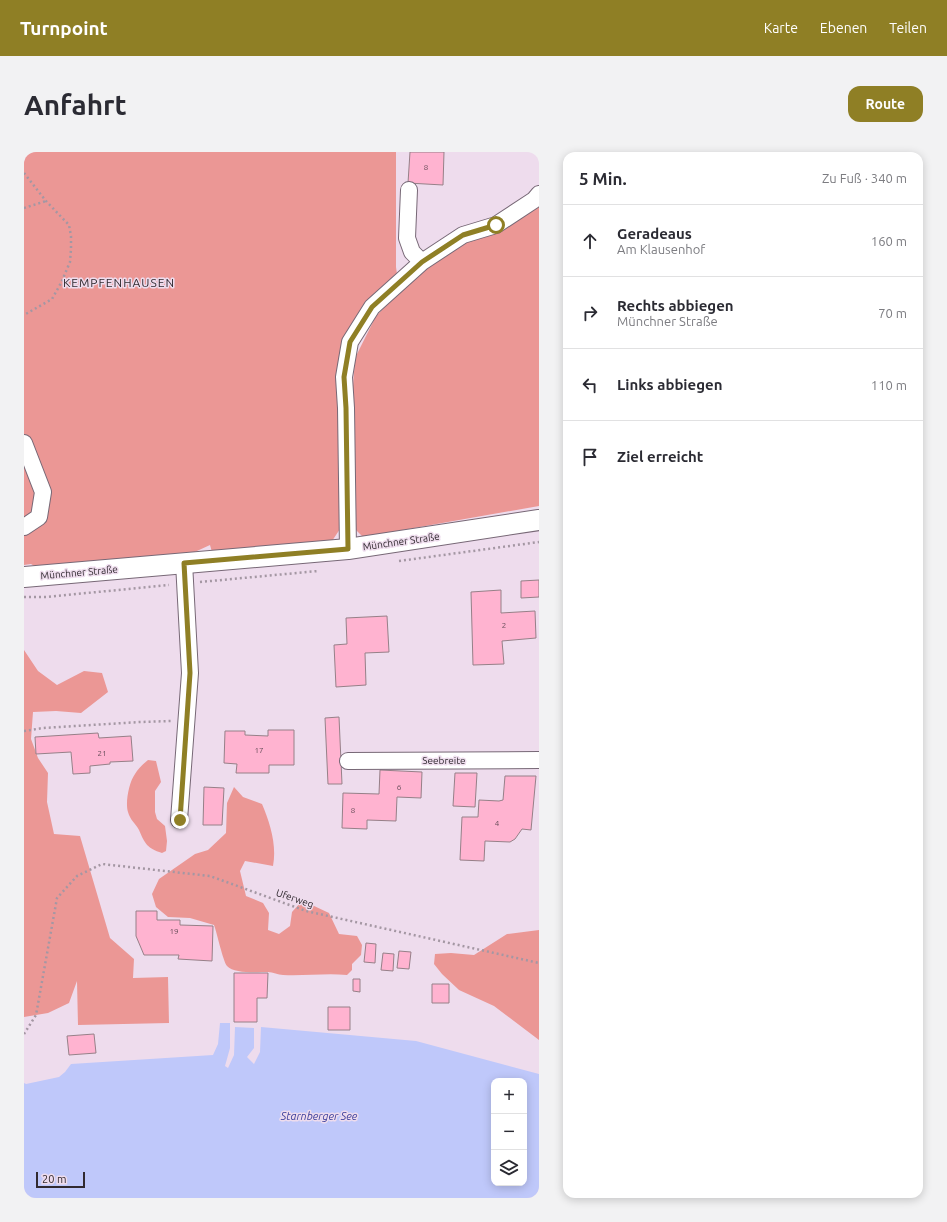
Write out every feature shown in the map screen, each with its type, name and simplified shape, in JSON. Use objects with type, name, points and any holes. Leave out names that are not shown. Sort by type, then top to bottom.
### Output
[{"type":"main road","name":"Münchner Straße","points":[[24,577],[348,549],[539,520]]},
{"type":"street","points":[[409,190],[407,238],[412,252],[422,262]]},
{"type":"street","points":[[348,549],[346,408],[344,377],[350,342],[372,307],[422,262],[463,235],[496,225],[534,200],[539,194]]},
{"type":"street","points":[[24,443],[43,492],[39,517],[24,527]]},
{"type":"street","points":[[180,820],[190,673],[184,563]]},
{"type":"street","name":"Seebreite","points":[[348,761],[539,760]]},
{"type":"path","points":[[24,173],[46,201],[69,225],[71,236],[70,262],[52,299],[24,315]]},
{"type":"path","points":[[24,208],[46,201]]},
{"type":"path","points":[[24,731],[42,728],[171,721]]},
{"type":"path","name":"Uferweg","points":[[24,1034],[36,1015],[57,898],[77,876],[102,864],[210,876],[306,911],[539,963]]},
{"type":"shaded area","points":[[24,152],[396,152],[397,274],[352,331],[340,529],[332,541],[212,552],[210,545],[186,556],[36,567],[31,564],[24,565]]},
{"type":"shaded area","points":[[539,201],[539,506],[363,537],[354,528],[352,400],[355,358],[376,316],[423,268],[461,242]]},
{"type":"shaded area","points":[[24,650],[38,671],[57,685],[84,671],[102,673],[108,692],[81,713],[56,711],[33,712],[31,739],[38,758],[48,773],[47,802],[54,834],[80,836],[110,938],[134,959],[133,978],[168,977],[169,1023],[78,1025],[77,981],[69,1003],[48,1013],[24,1017]]},
{"type":"shaded area","points":[[148,760],[156,761],[161,782],[155,791],[155,812],[157,819],[165,826],[167,841],[166,851],[162,853],[153,849],[145,842],[138,828],[130,817],[127,808],[128,793],[131,782],[139,768]]},
{"type":"shaded area","points":[[234,787],[243,797],[262,804],[270,826],[274,850],[273,866],[245,861],[240,871],[246,896],[263,903],[269,913],[268,930],[279,934],[290,926],[292,912],[301,902],[312,905],[329,913],[339,934],[357,936],[362,945],[361,955],[352,964],[352,970],[347,975],[279,975],[270,972],[246,972],[230,969],[225,963],[214,925],[190,918],[168,917],[156,907],[152,894],[159,879],[195,854],[208,850],[226,833],[227,803]]},
{"type":"shaded area","points":[[539,930],[539,1040],[494,1006],[459,990],[434,964],[435,954],[451,953],[474,955],[507,934]]},
{"type":"water","name":"Starnberger See","points":[[220,1023],[230,1023],[230,1048],[225,1066],[228,1068],[234,1055],[235,1027],[254,1028],[254,1048],[247,1057],[254,1064],[260,1052],[261,1027],[416,1041],[539,1074],[539,1198],[24,1198],[24,1083],[26,1084],[59,1077],[71,1064],[213,1055],[218,1044]]},
{"type":"building","points":[[410,152],[444,152],[443,185],[408,183]]},
{"type":"building","points":[[539,580],[539,597],[521,598],[521,581]]},
{"type":"building","points":[[501,590],[501,613],[535,611],[536,638],[502,641],[504,664],[473,665],[471,592]]},
{"type":"building","points":[[387,616],[389,652],[365,653],[366,685],[336,687],[334,645],[347,644],[346,618]]},
{"type":"building","points":[[339,717],[342,784],[328,784],[325,718]]},
{"type":"building","points":[[268,730],[294,730],[294,765],[269,765],[269,773],[236,773],[237,764],[224,763],[225,731],[245,731],[245,735],[268,736]]},
{"type":"building","points":[[98,733],[99,738],[131,736],[133,761],[110,762],[110,764],[90,766],[90,773],[73,774],[71,752],[36,754],[35,737]]},
{"type":"building","points":[[380,770],[422,772],[421,798],[397,797],[396,821],[367,820],[367,829],[342,828],[343,793],[379,794]]},
{"type":"building","points":[[455,773],[477,773],[475,807],[453,806]]},
{"type":"building","points":[[505,776],[536,776],[531,830],[522,829],[515,839],[510,842],[485,841],[484,861],[460,860],[462,817],[478,817],[479,800],[503,800]]},
{"type":"building","points":[[204,787],[224,788],[222,825],[203,825]]},
{"type":"building","points":[[136,911],[157,911],[157,920],[180,920],[180,925],[213,926],[212,961],[178,959],[179,955],[144,955],[136,936]]},
{"type":"building","points":[[366,943],[376,944],[375,963],[364,962]]},
{"type":"building","points":[[399,951],[411,952],[409,969],[397,968]]},
{"type":"building","points":[[383,953],[394,954],[393,971],[381,970]]},
{"type":"building","points":[[234,973],[268,973],[267,998],[257,998],[257,1022],[234,1022]]},
{"type":"building","points":[[353,979],[360,979],[360,992],[353,991]]},
{"type":"building","points":[[432,984],[449,984],[449,1003],[432,1003]]},
{"type":"building","points":[[328,1007],[350,1007],[350,1030],[328,1030]]},
{"type":"building","points":[[94,1034],[96,1053],[69,1055],[67,1036]]},
{"type":"district","name":"KEMPFENHAUSEN","points":[[119,283]]},
{"type":"route","points":[[180,820],[190,673],[184,563],[348,549],[346,408],[344,377],[350,342],[372,307],[422,262],[463,235],[496,225]]}]
